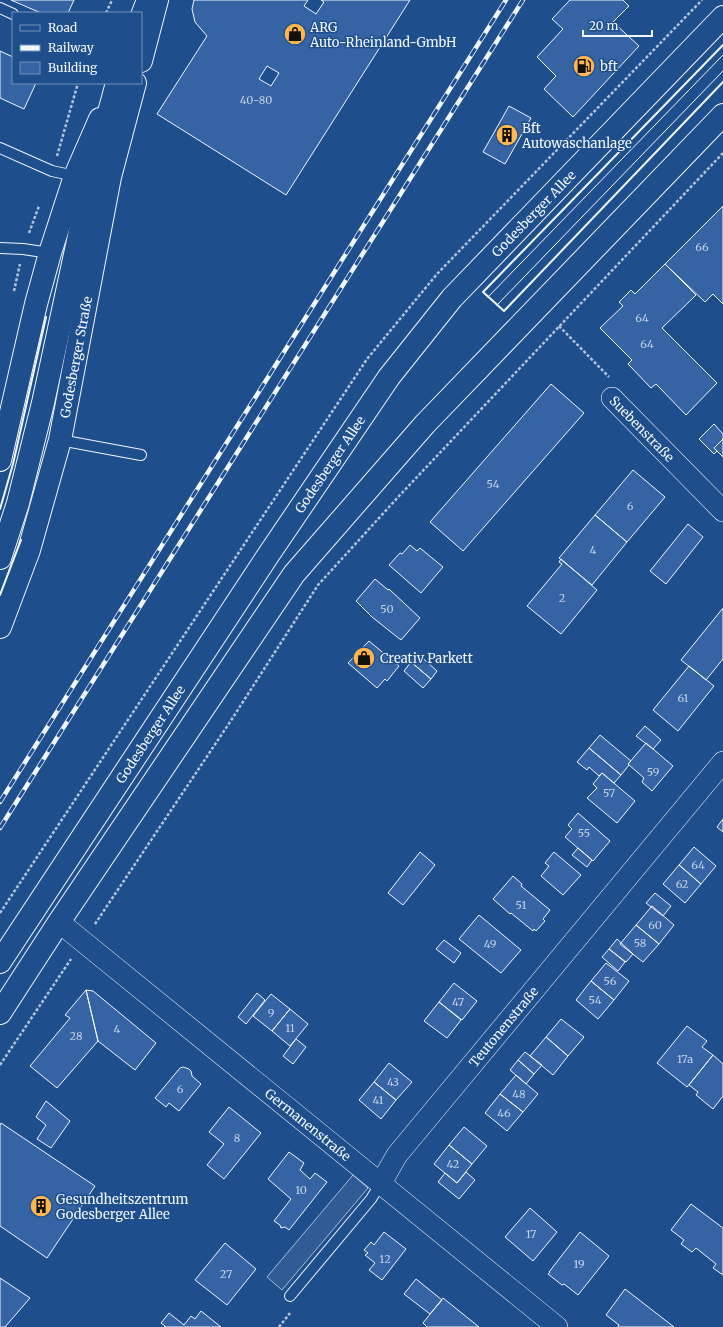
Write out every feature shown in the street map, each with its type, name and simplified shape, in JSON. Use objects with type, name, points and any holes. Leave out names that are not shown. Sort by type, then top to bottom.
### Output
[{"type":"main road","points":[[142,15],[148,0]]},
{"type":"main road","points":[[142,56],[157,0]]},
{"type":"main road","name":"Godesberger Allee","points":[[0,962],[269,554],[389,377],[452,298],[723,17]]},
{"type":"main road","name":"Godesberger Straße","points":[[0,460],[36,304],[50,253],[75,176],[117,84]]},
{"type":"main road","name":"Godesberger Straße","points":[[0,558],[18,503],[37,426],[93,171],[117,84]]},
{"type":"main road","name":"Godesberger Straße","points":[[0,626],[29,550],[60,440],[110,176],[135,84]]},
{"type":"main road","points":[[0,1013],[59,922],[294,574],[425,424],[723,115]]},
{"type":"street","name":"Suebenstraße","points":[[612,398],[723,511]]},
{"type":"street","name":"Teutonenstraße","points":[[381,1183],[398,1155],[723,762]]},
{"type":"street","name":"Germanenstraße","points":[[59,922],[557,1327]]},
{"type":"lane","points":[[0,8],[12,14]]},
{"type":"lane","points":[[0,148],[52,171],[75,176]]},
{"type":"lane","points":[[0,248],[23,249],[50,253]]},
{"type":"lane","points":[[60,440],[140,455]]},
{"type":"lane","name":"Teutonenstraße","points":[[290,1296],[371,1199],[381,1183]]},
{"type":"path","points":[[106,12],[112,0]]},
{"type":"path","points":[[0,1065],[230,722],[318,585],[400,495],[723,153]]},
{"type":"path","name":"Suebenstraße","points":[[559,326],[617,386],[612,398]]},
{"type":"path","points":[[0,913],[13,893]]},
{"type":"shaded area","points":[[353,1175],[368,1188],[282,1290],[267,1277]]},
{"type":"building","points":[[11,0],[74,0],[68,12],[39,12]]},
{"type":"building","points":[[194,0],[308,0],[304,6],[316,14],[324,2],[321,0],[410,0],[286,195],[157,114],[207,36],[195,22],[192,9]],"holes":[[[267,66],[279,73],[271,86],[259,79]]]},
{"type":"building","name":"bft","points":[[570,0],[623,0],[629,6],[613,22],[639,46],[573,117],[544,89],[556,76],[537,57],[563,29],[552,19]]},
{"type":"building","points":[[0,51],[12,57],[12,84],[36,84],[24,109],[0,98]]},
{"type":"building","name":"Bft Autowaschanlage","points":[[509,106],[531,118],[505,164],[483,152]]},
{"type":"building","points":[[723,206],[723,304],[713,294],[705,302],[665,264]]},
{"type":"building","points":[[665,264],[696,295],[662,328],[717,383],[686,415],[656,384],[651,388],[628,364],[632,360],[600,328],[623,306],[619,302],[631,290],[635,294]]},
{"type":"building","points":[[551,384],[584,413],[463,551],[430,522]]},
{"type":"building","points":[[714,424],[723,434],[723,439],[714,448],[717,451],[714,454],[699,439]]},
{"type":"building","points":[[723,439],[723,457],[714,448]]},
{"type":"building","points":[[633,470],[665,497],[627,542],[595,515]]},
{"type":"building","points":[[595,515],[627,542],[592,585],[559,558]]},
{"type":"building","points":[[688,524],[703,537],[666,584],[650,571]]},
{"type":"building","points":[[410,545],[417,551],[420,548],[443,567],[421,593],[389,565]]},
{"type":"building","points":[[561,559],[597,590],[561,634],[527,606],[562,564],[559,562]]},
{"type":"building","points":[[375,579],[388,590],[389,589],[420,618],[401,640],[372,617],[356,601]]},
{"type":"building","points":[[723,608],[723,659],[706,680],[681,660]]},
{"type":"building","points":[[369,641],[399,666],[387,681],[385,679],[377,688],[348,663]]},
{"type":"building","points":[[418,654],[437,671],[431,679],[411,662]]},
{"type":"building","points":[[411,662],[431,679],[423,688],[404,671]]},
{"type":"building","points":[[689,666],[714,686],[678,731],[653,710]]},
{"type":"building","points":[[645,726],[661,740],[653,749],[636,736]]},
{"type":"building","points":[[600,735],[631,761],[621,775],[589,748]]},
{"type":"building","points":[[646,743],[673,766],[652,791],[642,782],[644,778],[628,764]]},
{"type":"building","points":[[589,748],[621,775],[614,783],[602,773],[599,776],[589,767],[587,770],[577,762]]},
{"type":"building","points":[[602,773],[635,801],[617,823],[587,798],[597,788],[593,784]]},
{"type":"building","points":[[578,813],[610,841],[593,861],[565,837],[572,829],[568,825]]},
{"type":"building","points":[[723,819],[723,832],[717,827]]},
{"type":"building","points":[[694,847],[716,866],[701,884],[679,865]]},
{"type":"building","points":[[578,848],[592,860],[587,867],[572,855]]},
{"type":"building","points":[[420,852],[435,865],[403,905],[388,893]]},
{"type":"building","points":[[554,852],[581,875],[563,895],[541,876],[549,866],[545,863]]},
{"type":"building","points":[[679,865],[701,884],[685,903],[663,884]]},
{"type":"building","points":[[513,876],[522,884],[521,886],[550,910],[543,919],[545,921],[536,931],[534,929],[533,931],[511,913],[510,914],[493,899]]},
{"type":"building","points":[[655,893],[671,906],[663,916],[646,903]]},
{"type":"building","points":[[652,906],[674,925],[659,944],[636,925]]},
{"type":"building","points":[[479,915],[521,950],[501,973],[459,939]]},
{"type":"building","points":[[636,925],[659,944],[643,962],[620,944]]},
{"type":"building","points":[[617,939],[633,954],[626,962],[609,949]]},
{"type":"building","points":[[444,940],[461,953],[454,963],[436,949]]},
{"type":"building","points":[[609,949],[625,962],[618,971],[602,957]]},
{"type":"building","points":[[606,963],[629,981],[614,1000],[591,981]]},
{"type":"building","points":[[591,981],[614,1000],[598,1019],[576,1000]]},
{"type":"building","points":[[454,983],[477,1001],[462,1020],[439,1002]]},
{"type":"building","points":[[86,990],[93,991],[156,1043],[135,1070],[98,1041]]},
{"type":"building","points":[[86,990],[98,1041],[57,1088],[30,1066],[70,1018],[65,1015]]},
{"type":"building","points":[[257,993],[265,1000],[246,1024],[238,1017]]},
{"type":"building","points":[[271,994],[290,1009],[272,1031],[253,1016]]},
{"type":"building","points":[[439,1002],[461,1020],[447,1038],[424,1021]]},
{"type":"building","points":[[290,1009],[308,1024],[290,1046],[272,1031]]},
{"type":"building","points":[[561,1019],[584,1037],[568,1056],[546,1037]]},
{"type":"building","points":[[687,1026],[707,1041],[702,1047],[713,1055],[687,1087],[657,1063]]},
{"type":"building","points":[[546,1037],[568,1056],[553,1075],[530,1056]]},
{"type":"building","points":[[296,1039],[306,1047],[293,1064],[283,1056]]},
{"type":"building","points":[[525,1052],[542,1065],[534,1074],[518,1060]]},
{"type":"building","points":[[713,1055],[723,1064],[723,1096],[713,1109],[696,1095],[698,1092],[689,1085]]},
{"type":"building","points":[[518,1060],[534,1074],[526,1084],[510,1070]]},
{"type":"building","points":[[389,1063],[412,1082],[396,1100],[374,1082]]},
{"type":"building","points":[[183,1067],[189,1069],[192,1076],[201,1084],[179,1111],[169,1103],[166,1107],[155,1098],[180,1068]]},
{"type":"building","points":[[516,1075],[538,1094],[523,1112],[500,1094]]},
{"type":"building","points":[[374,1082],[396,1100],[381,1119],[359,1100]]},
{"type":"building","points":[[500,1094],[523,1112],[507,1131],[485,1113]]},
{"type":"building","points":[[46,1101],[70,1121],[51,1148],[37,1139],[46,1125],[36,1117]]},
{"type":"building","points":[[229,1107],[261,1133],[224,1179],[207,1165],[224,1144],[209,1132]]},
{"type":"building","name":"Gesundheitszentrum Godesberger Allee","points":[[1,1123],[95,1186],[47,1258],[0,1226]]},
{"type":"building","points":[[464,1127],[487,1146],[472,1164],[449,1145]]},
{"type":"building","points":[[449,1145],[472,1164],[457,1183],[434,1164]]},
{"type":"building","points":[[289,1152],[304,1163],[300,1170],[310,1179],[315,1173],[327,1182],[289,1230],[285,1227],[281,1228],[280,1225],[274,1221],[291,1199],[268,1179]]},
{"type":"building","points":[[466,1172],[475,1180],[459,1199],[438,1182],[445,1173],[457,1183]]},
{"type":"building","points":[[691,1204],[723,1228],[723,1275],[713,1268],[716,1264],[696,1248],[692,1252],[681,1244],[684,1240],[671,1230]]},
{"type":"building","points":[[530,1208],[557,1232],[533,1261],[505,1237]]},
{"type":"building","points":[[384,1232],[406,1249],[382,1280],[369,1270],[375,1263],[365,1255],[368,1253],[364,1250],[371,1242],[374,1245]]},
{"type":"building","points":[[580,1232],[609,1256],[578,1295],[548,1274]]},
{"type":"building","points":[[225,1243],[256,1269],[227,1305],[195,1280]]},
{"type":"building","points":[[0,1278],[30,1298],[5,1327],[0,1327]]},
{"type":"building","points":[[416,1279],[442,1300],[430,1314],[404,1294]]},
{"type":"building","points":[[625,1289],[674,1327],[618,1327],[619,1325],[606,1315]]},
{"type":"building","points":[[443,1298],[479,1327],[427,1327],[423,1323]]},
{"type":"building","points":[[201,1311],[221,1327],[164,1327],[165,1326],[161,1323],[169,1313],[184,1325],[191,1316],[195,1319]]},
{"type":"tram line","points":[[488,297],[723,55]]},
{"type":"tram line","points":[[497,305],[723,71]]},
{"type":"railway","points":[[0,802],[506,0]]},
{"type":"railway","points":[[0,828],[523,0]]},
{"type":"wall","points":[[723,45],[483,292],[504,311],[723,82]]},
{"type":"wall","points":[[0,509],[13,464],[46,317]]},
{"type":"wall","points":[[0,595],[21,540]]},
{"type":"place","name":"ARG Auto-Rheinland-GmbH","points":[[295,34]]},
{"type":"place","name":"bft","points":[[584,66]]},
{"type":"place","name":"Bft Autowaschanlage","points":[[507,135]]},
{"type":"place","name":"Creativ Parkett","points":[[364,658]]},
{"type":"place","name":"Gesundheitszentrum Godesberger Allee","points":[[41,1206]]}]
